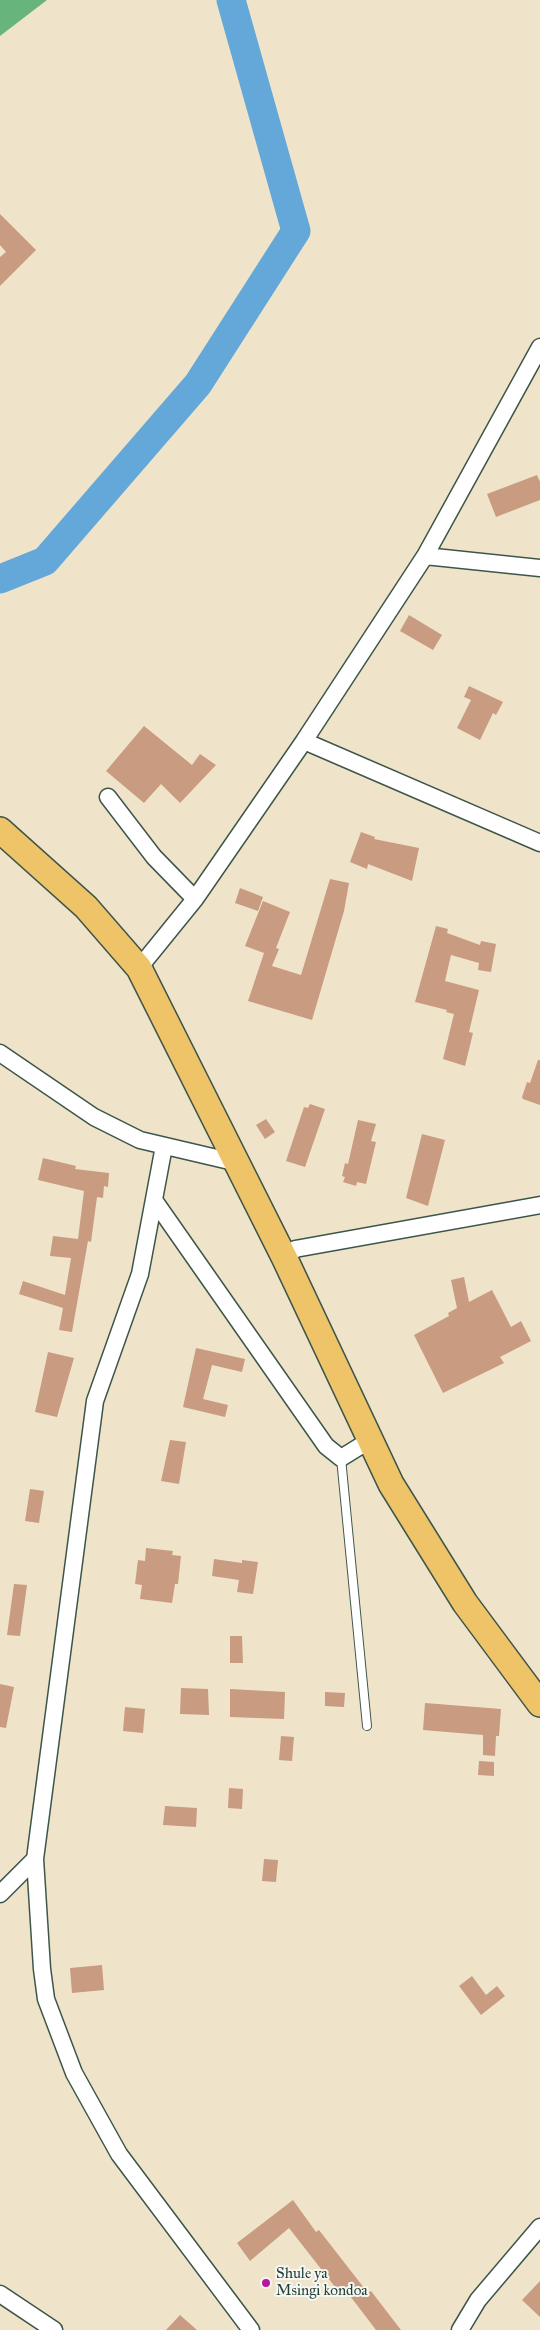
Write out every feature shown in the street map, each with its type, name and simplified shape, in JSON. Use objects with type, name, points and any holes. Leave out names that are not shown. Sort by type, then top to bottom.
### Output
[{"type":"main road","points":[[0,830],[86,907],[140,968],[285,1259],[391,1484],[465,1603],[540,1704]]},
{"type":"street","points":[[140,968],[195,899],[304,741],[425,556],[540,347]]},
{"type":"street","points":[[425,556],[540,568]]},
{"type":"street","points":[[304,741],[540,843]]},
{"type":"street","points":[[108,797],[154,857],[195,899]]},
{"type":"street","points":[[0,1053],[94,1117],[140,1140],[238,1163]]},
{"type":"street","points":[[164,1146],[140,1274],[95,1401],[35,1859],[42,1969],[46,1998],[74,2073],[120,2154],[251,2330]]},
{"type":"street","points":[[154,1200],[326,1446],[341,1458],[370,1440]]},
{"type":"street","points":[[285,1259],[295,1249],[540,1205]]},
{"type":"street","points":[[0,1894],[35,1859]]},
{"type":"street","points":[[460,2330],[478,2300],[540,2227]]},
{"type":"street","points":[[0,2294],[54,2330]]},
{"type":"lane","points":[[341,1458],[367,1726]]},
{"type":"green space","points":[[0,0],[47,0],[0,36]]},
{"type":"building","points":[[0,214],[36,250],[0,286],[0,257],[6,252],[0,245]]},
{"type":"building","points":[[537,475],[540,482],[540,500],[496,517],[487,494]]},
{"type":"building","points":[[409,615],[442,635],[433,650],[400,631]]},
{"type":"building","points":[[469,686],[503,702],[496,715],[493,713],[480,740],[457,728],[471,700],[464,697]]},
{"type":"building","points":[[144,726],[192,765],[200,754],[216,765],[180,803],[161,784],[144,803],[106,771]]},
{"type":"building","points":[[361,832],[375,837],[374,839],[419,848],[412,881],[368,864],[367,869],[350,862]]},
{"type":"building","points":[[330,879],[349,883],[344,911],[312,1020],[248,1001],[264,953],[245,946],[263,901],[290,912],[276,948],[279,949],[272,966],[301,975]]},
{"type":"building","points":[[240,888],[263,897],[258,911],[235,903]]},
{"type":"building","points":[[436,926],[448,929],[447,933],[480,945],[481,941],[496,944],[491,972],[478,970],[479,963],[451,955],[445,981],[479,990],[469,1032],[473,1033],[465,1066],[443,1059],[454,1014],[446,1012],[447,1010],[415,1002]]},
{"type":"building","points":[[538,1060],[540,1060],[540,1105],[522,1097],[527,1082],[530,1083]]},
{"type":"building","points":[[310,1104],[325,1109],[305,1167],[286,1161],[304,1107],[308,1108]]},
{"type":"building","points":[[266,1119],[275,1132],[265,1139],[256,1125]]},
{"type":"building","points":[[358,1120],[376,1124],[371,1141],[376,1142],[366,1184],[357,1182],[356,1186],[343,1182],[345,1177],[342,1176],[345,1163],[348,1164]]},
{"type":"building","points":[[422,1134],[445,1140],[428,1206],[406,1198]]},
{"type":"building","points":[[43,1158],[76,1166],[75,1169],[109,1173],[108,1187],[104,1186],[103,1198],[97,1197],[91,1242],[88,1241],[72,1332],[59,1330],[63,1308],[19,1294],[23,1281],[65,1295],[71,1258],[50,1256],[53,1236],[78,1239],[84,1191],[38,1180]]},
{"type":"building","points":[[464,1277],[469,1302],[492,1290],[511,1327],[521,1321],[531,1341],[500,1357],[504,1363],[443,1393],[414,1335],[449,1316],[448,1313],[457,1308],[451,1280]]},
{"type":"building","points":[[196,1348],[245,1359],[242,1372],[212,1365],[203,1399],[228,1405],[225,1417],[183,1407]]},
{"type":"building","points":[[48,1352],[74,1358],[57,1417],[35,1412]]},
{"type":"building","points":[[170,1440],[186,1442],[179,1484],[161,1481]]},
{"type":"building","points":[[30,1489],[44,1491],[39,1523],[25,1521]]},
{"type":"building","points":[[146,1548],[173,1551],[172,1555],[181,1556],[178,1584],[175,1584],[172,1603],[140,1599],[142,1585],[135,1584],[138,1560],[145,1561]]},
{"type":"building","points":[[214,1559],[242,1563],[242,1560],[258,1562],[253,1594],[237,1592],[239,1580],[212,1576]]},
{"type":"building","points":[[14,1584],[27,1585],[20,1636],[7,1635]]},
{"type":"building","points":[[230,1636],[242,1636],[243,1663],[230,1663]]},
{"type":"building","points":[[0,1684],[14,1687],[6,1728],[0,1727]]},
{"type":"building","points":[[181,1688],[208,1689],[209,1715],[180,1714]]},
{"type":"building","points":[[230,1689],[285,1692],[284,1719],[230,1717]]},
{"type":"building","points":[[325,1692],[345,1693],[344,1707],[325,1706]]},
{"type":"building","points":[[425,1703],[501,1709],[499,1736],[496,1736],[495,1756],[483,1755],[483,1735],[423,1730]]},
{"type":"building","points":[[125,1707],[145,1709],[143,1733],[123,1731]]},
{"type":"building","points":[[281,1736],[294,1737],[292,1761],[279,1760]]},
{"type":"building","points":[[479,1761],[494,1762],[494,1776],[478,1775]]},
{"type":"building","points":[[229,1788],[243,1789],[242,1809],[228,1808]]},
{"type":"building","points":[[165,1806],[197,1808],[196,1827],[163,1825]]},
{"type":"building","points":[[264,1859],[278,1860],[276,1882],[262,1881]]},
{"type":"building","points":[[102,1965],[104,1990],[72,1993],[70,1968]]},
{"type":"building","points":[[472,1976],[486,1995],[497,1986],[505,1996],[481,2015],[459,1986]]},
{"type":"building","points":[[293,2200],[316,2232],[319,2230],[368,2293],[371,2291],[401,2330],[376,2330],[344,2288],[339,2292],[289,2228],[250,2261],[237,2243]]},
{"type":"building","points":[[540,2281],[540,2317],[522,2300]]},
{"type":"building","points":[[180,2315],[197,2330],[166,2330]]},
{"type":"waterway","points":[[0,579],[45,561],[198,384],[296,231],[231,0]]},
{"type":"place","name":"Shule ya Msingi kondoa","points":[[266,2283]]}]
